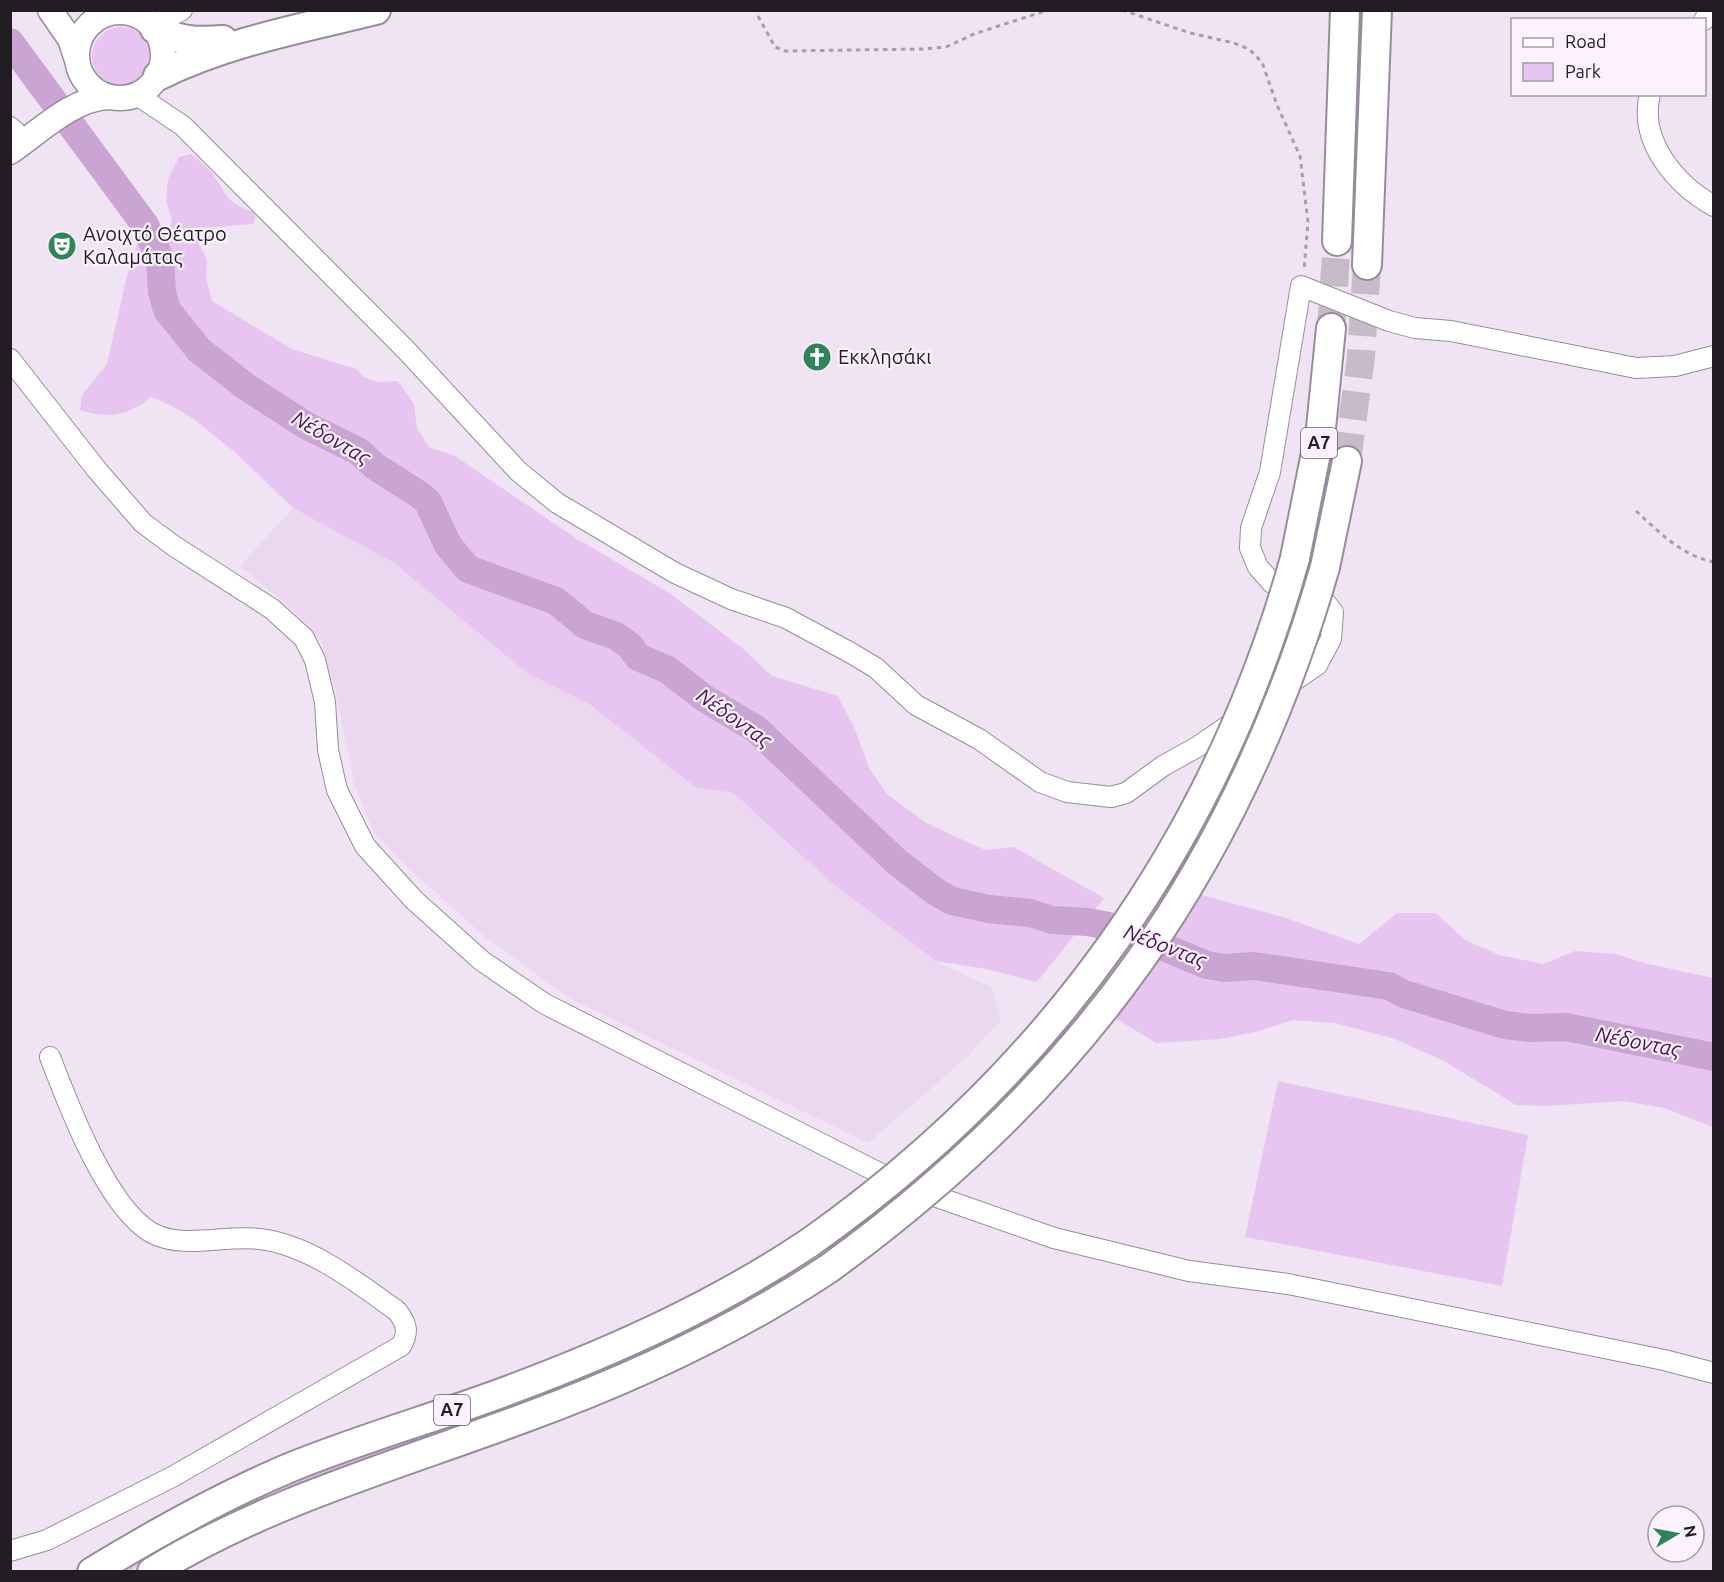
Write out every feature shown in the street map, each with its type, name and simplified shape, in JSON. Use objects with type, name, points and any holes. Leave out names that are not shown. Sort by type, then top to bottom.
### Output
[{"type":"highway","points":[[157,78],[196,58],[264,37],[376,10]]},
{"type":"highway","points":[[1337,241],[1345,10]]},
{"type":"highway","points":[[1367,265],[1370,136],[1377,10]]},
{"type":"highway","points":[[153,27],[175,39],[194,42],[264,37]]},
{"type":"highway","name":"Α7","points":[[92,1572],[196,1511],[290,1468],[511,1390],[650,1333],[737,1289],[809,1243],[888,1185],[973,1108],[1040,1039],[1108,952],[1157,880],[1222,754],[1254,679],[1284,597],[1295,558],[1321,428],[1331,328]]},
{"type":"highway","name":"Α7","points":[[152,1572],[210,1539],[305,1496],[523,1419],[655,1365],[753,1316],[828,1269],[911,1207],[994,1132],[1064,1059],[1128,979],[1184,896],[1232,807],[1281,699],[1325,567],[1347,461]]},
{"type":"main road","points":[[50,10],[69,39],[76,82]]},
{"type":"main road","points":[[12,136],[38,124],[76,82],[77,49],[85,29],[104,15],[114,11],[136,15],[153,27],[163,53],[157,78],[137,95],[122,99],[109,97],[76,82]]},
{"type":"street","points":[[153,27],[183,10]]},
{"type":"street","points":[[157,78],[183,126]]},
{"type":"street","points":[[137,95],[183,126],[406,350],[518,471],[557,503],[675,573],[731,599],[786,618],[851,653],[876,668],[916,705],[979,739],[1040,782],[1067,792],[1111,797],[1126,793],[1163,766],[1197,747],[1298,680],[1317,665],[1326,652],[1331,639],[1333,612],[1325,602],[1272,583],[1258,567],[1249,539],[1270,472],[1301,286],[1389,321],[1415,328],[1451,331],[1636,368],[1674,366],[1713,356]]},
{"type":"street","points":[[1650,96],[1648,123],[1656,146],[1680,181],[1707,202],[1713,220]]},
{"type":"street","points":[[10,359],[97,470],[143,523],[174,546],[272,609],[304,638],[315,660],[326,702],[328,750],[337,790],[365,846],[414,900],[482,961],[546,1004],[903,1185],[1054,1238],[1189,1271],[1288,1284],[1664,1360],[1713,1373]]},
{"type":"street","points":[[10,1551],[22,1550],[47,1540],[172,1476],[401,1346],[407,1336],[405,1322],[397,1311],[324,1263],[294,1248],[262,1239],[177,1241],[152,1233],[138,1222],[111,1190],[67,1101],[50,1057]]},
{"type":"path","points":[[758,16],[775,47],[784,51],[923,49],[946,47],[974,34],[1048,10]]},
{"type":"path","points":[[1122,10],[1190,33],[1234,43],[1250,49],[1262,62],[1277,105],[1300,156],[1308,222],[1306,257],[1301,286]]},
{"type":"path","points":[[1636,511],[1671,542],[1692,555],[1713,562]]},
{"type":"shaded area","points":[[293,508],[394,563],[527,673],[589,704],[695,787],[732,793],[833,884],[936,961],[992,988],[1001,1020],[966,1058],[868,1143],[571,999],[484,936],[403,863],[373,831],[355,786],[335,690],[321,641],[289,606],[240,566]]},
{"type":"green space","points":[[1357,11],[1365,11],[1356,253],[1348,253]]},
{"type":"green space","points":[[121,27],[132,29],[145,40],[150,56],[148,67],[137,80],[121,85],[110,83],[97,72],[92,56],[94,45],[105,32]]},
{"type":"green space","points":[[191,154],[209,170],[232,201],[245,209],[256,212],[254,224],[200,228],[195,236],[207,260],[206,278],[212,301],[292,349],[356,369],[364,377],[377,382],[398,381],[414,404],[417,428],[429,447],[455,456],[577,539],[671,594],[742,648],[772,676],[838,696],[855,729],[869,768],[887,794],[926,823],[985,850],[1014,847],[1104,898],[1037,982],[986,969],[936,961],[833,884],[733,793],[695,787],[589,704],[527,673],[394,563],[293,508],[237,454],[195,420],[170,405],[151,397],[133,409],[117,414],[100,415],[80,410],[82,395],[107,364],[127,275],[139,240],[167,237],[172,219],[166,201],[168,179],[179,157]]},
{"type":"green space","points":[[1202,895],[1283,917],[1359,944],[1397,913],[1436,913],[1465,940],[1499,955],[1543,964],[1575,951],[1616,954],[1644,963],[1713,978],[1713,1127],[1664,1108],[1624,1101],[1546,1106],[1516,1105],[1444,1061],[1392,1038],[1334,1023],[1292,1020],[1260,1031],[1220,1039],[1156,1043],[1115,1018]]},
{"type":"green space","points":[[1278,1081],[1528,1135],[1502,1286],[1245,1237]]},
{"type":"green space","points":[[816,1252],[821,1260],[783,1284],[649,1355],[153,1557],[130,1571],[114,1572],[200,1522]]},
{"type":"waterway","name":"Νέδoντας","points":[[10,42],[145,225],[160,258],[162,292],[167,310],[199,350],[245,386],[307,426],[358,451],[376,467],[420,495],[428,502],[448,545],[468,569],[556,601],[585,625],[616,636],[629,645],[638,657],[668,670],[704,698],[756,729],[898,863],[936,892],[952,901],[989,909],[1030,913],[1052,920],[1088,922],[1118,928],[1207,965],[1225,968],[1254,966],[1389,986],[1404,994],[1505,1025],[1530,1028],[1566,1027],[1714,1057]]},
{"type":"tunnel","points":[[1331,328],[1337,241]]},
{"type":"tunnel","points":[[1347,461],[1361,357],[1367,265]]},
{"type":"place","name":"Ανοιχτό Θέατρο Καλαμάτας","points":[[62,246]]},
{"type":"place","name":"Εκκλησάκι","points":[[817,357]]}]
